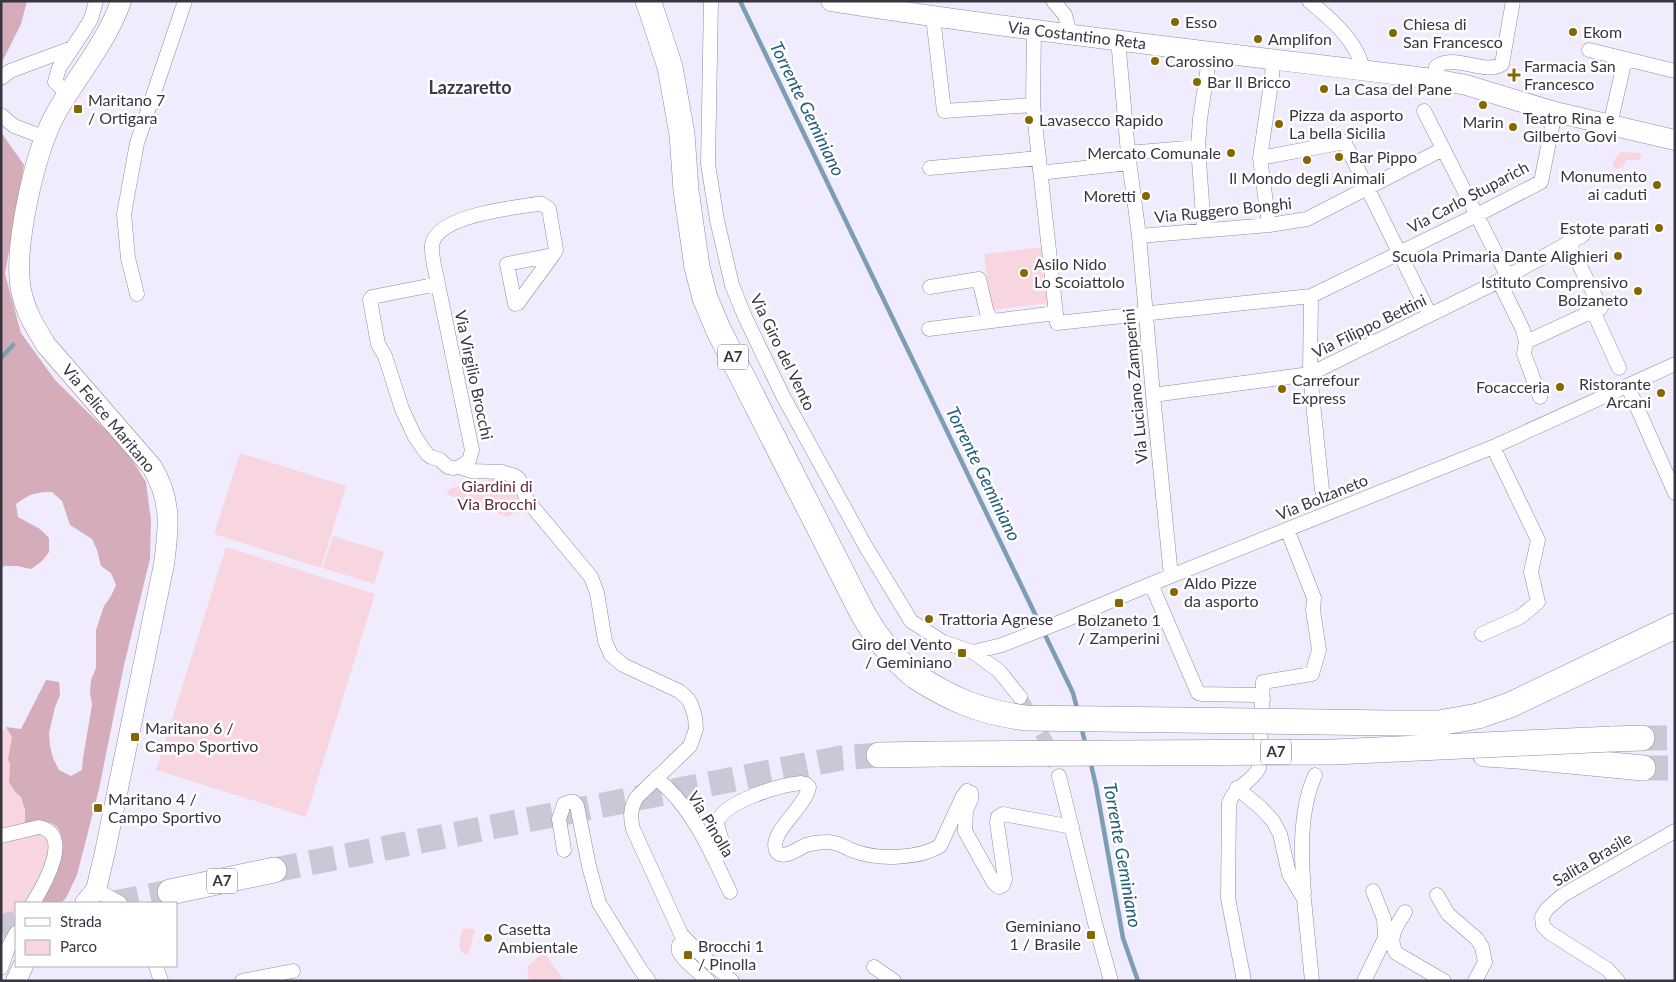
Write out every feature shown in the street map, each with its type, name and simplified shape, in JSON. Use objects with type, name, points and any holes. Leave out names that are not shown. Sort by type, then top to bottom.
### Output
[{"type":"highway","name":"A7","points":[[648,1],[670,67],[682,134],[686,190],[696,267],[705,298],[718,329],[863,614],[884,647],[915,676],[971,706],[989,712],[1025,718],[1438,723],[1478,716],[1510,706],[1675,626]]},
{"type":"highway","name":"A7","points":[[879,755],[1395,750],[1642,738]]},
{"type":"highway","points":[[1395,750],[1518,756],[1643,768]]},
{"type":"highway","name":"A7","points":[[170,892],[274,870]]},
{"type":"street","points":[[68,94],[54,82],[59,68],[91,19],[96,1]]},
{"type":"street","name":"Via Felice Maritano","points":[[115,902],[90,897],[105,852],[164,564],[169,526],[168,513],[160,479],[152,467],[46,345],[32,323],[26,308],[18,272],[24,220],[46,138],[56,114],[110,26],[121,1]]},
{"type":"street","points":[[136,294],[128,258],[124,214],[137,142],[185,1]]},
{"type":"street","name":"Via Giro del Vento","points":[[712,1],[708,164],[717,220],[732,284],[745,317],[783,396],[866,547],[911,621],[943,642],[973,652],[999,671],[1020,697]]},
{"type":"street","name":"Via Costantino Reta","points":[[831,1],[933,17],[1118,39],[1210,53],[1434,79],[1474,88],[1555,112],[1675,140]]},
{"type":"street","points":[[1054,1],[1066,15],[1070,34]]},
{"type":"street","points":[[1309,1],[1345,36],[1357,52],[1363,70]]},
{"type":"street","points":[[1434,79],[1436,67],[1444,63],[1494,67],[1502,64],[1513,1]]},
{"type":"street","points":[[933,17],[944,111],[1033,105]]},
{"type":"street","points":[[929,329],[1056,313],[1033,105],[1034,29]]},
{"type":"street","name":"Via Luciano Zamperini","points":[[1118,39],[1128,158],[1139,236],[1152,395],[1172,576]]},
{"type":"street","points":[[1,78],[10,71],[72,48]]},
{"type":"street","points":[[1589,50],[1675,71]]},
{"type":"street","points":[[1204,230],[1198,147],[1200,119],[1210,53]]},
{"type":"street","points":[[1610,124],[1625,58]]},
{"type":"street","points":[[1269,225],[1260,158],[1273,60]]},
{"type":"street","points":[[1424,112],[1477,215],[1503,278],[1526,342],[1524,354],[1540,397]]},
{"type":"street","name":"Via Carlo Stuparich","points":[[1056,313],[1057,323],[1311,296],[1541,182],[1555,112]]},
{"type":"street","points":[[1,115],[14,126],[46,138]]},
{"type":"street","points":[[1260,158],[1346,146],[1430,315]]},
{"type":"street","points":[[930,168],[1039,164],[1048,172],[1198,147]]},
{"type":"street","name":"Via Ruggero Bonghi","points":[[1139,236],[1269,225],[1307,219],[1444,149]]},
{"type":"street","name":"Via Virgilio Brocchi","points":[[459,467],[468,461],[472,450],[438,284],[432,245],[435,237],[449,226],[469,216],[542,204],[549,209],[550,213],[556,246],[553,256]]},
{"type":"street","name":"Via Filippo Bettini","points":[[1152,395],[1310,374],[1503,278],[1583,235]]},
{"type":"street","points":[[1526,342],[1600,308],[1568,242]]},
{"type":"street","points":[[930,287],[979,279],[987,313],[993,321]]},
{"type":"street","points":[[438,284],[372,297],[370,300],[378,344],[385,356],[409,426],[429,456],[440,460],[448,467],[459,467],[472,471],[510,473],[519,480],[527,500],[591,577],[597,593],[605,641],[611,655],[623,665],[671,686],[688,699],[695,716],[696,729],[693,740],[684,753],[637,797],[633,804],[630,820],[632,829],[676,926],[685,938],[732,981]]},
{"type":"street","points":[[1311,296],[1310,374],[1322,490]]},
{"type":"street","points":[[1593,311],[1619,368]]},
{"type":"street","name":"Via Bolzaneto","points":[[973,652],[1002,645],[1063,622],[1151,584],[1493,447],[1674,366]]},
{"type":"street","points":[[1628,386],[1675,493]]},
{"type":"street","points":[[1482,634],[1520,617],[1538,602],[1531,572],[1538,540],[1493,447]]},
{"type":"street","points":[[1244,981],[1228,898],[1228,814],[1232,794],[1237,788],[1254,777],[1259,768],[1263,682],[1312,674],[1319,650],[1313,610],[1314,598],[1287,530]]},
{"type":"street","points":[[1151,584],[1198,693],[1255,695],[1263,699]]},
{"type":"street","points":[[1312,981],[1302,860],[1308,790],[1315,775]]},
{"type":"street","points":[[1059,776],[1111,981]]},
{"type":"street","name":"Via Pinolla","points":[[656,778],[668,788],[687,812],[730,892]]},
{"type":"street","points":[[714,860],[721,854],[723,847],[717,822],[722,813],[758,793],[801,782],[809,788],[808,792],[797,810],[778,834],[775,848],[780,854],[788,854],[808,845],[823,842],[839,843],[852,850],[892,858],[934,850],[940,846],[963,796],[968,791],[971,793],[971,799],[966,810],[965,831],[998,887],[1003,885],[1005,879],[997,823],[998,817],[1004,814],[1072,827]]},
{"type":"street","points":[[1237,788],[1249,796],[1273,821],[1280,834],[1290,874],[1304,899]]},
{"type":"street","points":[[564,850],[559,819],[564,804],[574,802],[577,806],[589,866],[599,903],[649,981]]},
{"type":"street","points":[[1,836],[39,827],[45,828],[54,835],[57,846],[54,858],[41,890],[34,902]]},
{"type":"street","name":"Salita Brasile","points":[[1618,981],[1607,968],[1550,933],[1543,926],[1542,917],[1563,894],[1675,831]]},
{"type":"street","points":[[1364,981],[1385,938],[1383,914],[1374,891]]},
{"type":"street","points":[[1437,895],[1448,914],[1477,939],[1482,947],[1485,962],[1475,981]]},
{"type":"street","points":[[1405,912],[1392,939],[1396,953],[1444,981]]},
{"type":"street","points":[[1,968],[15,935]]},
{"type":"street","points":[[685,938],[680,945],[679,952],[708,981]]},
{"type":"street","points":[[16,981],[23,967]]},
{"type":"street","points":[[156,967],[161,981]]},
{"type":"street","points":[[874,967],[894,981]]},
{"type":"street","points":[[242,981],[293,970]]},
{"type":"green space","points":[[1620,152],[1640,153],[1642,156],[1639,160],[1626,160],[1623,167],[1617,169],[1613,166],[1613,162]]},
{"type":"green space","points":[[1044,247],[1050,303],[992,310],[984,254]]},
{"type":"green space","points":[[240,453],[346,486],[321,568],[214,534]]},
{"type":"green space","name":"Giardini di Via Brocchi","points":[[498,478],[507,480],[524,510],[507,517],[446,494],[451,488]]},
{"type":"green space","points":[[333,536],[384,552],[374,584],[323,568]]},
{"type":"green space","points":[[226,547],[375,594],[306,817],[156,770]]},
{"type":"green space","points":[[6,727],[12,737],[8,758],[10,764],[9,782],[15,792],[21,797],[25,810],[25,825],[1,831],[1,735]]},
{"type":"green space","points":[[33,833],[41,835],[48,841],[49,857],[28,902],[15,902],[15,925],[1,951],[1,841]]},
{"type":"green space","points":[[463,928],[475,930],[468,955],[461,951],[460,948]]},
{"type":"green space","points":[[544,952],[562,981],[529,981],[527,967]]},
{"type":"shaded area","points":[[1,1],[27,1],[21,24],[1,64]]},
{"type":"shaded area","points":[[1,132],[24,165],[5,274],[21,333],[55,380],[126,450],[146,482],[151,520],[150,559],[124,665],[99,789],[77,875],[66,898],[62,902],[42,902],[59,862],[62,847],[61,834],[55,826],[44,822],[25,825],[25,810],[21,797],[15,792],[9,782],[10,764],[8,759],[12,737],[6,727],[21,729],[46,680],[59,682],[60,695],[49,733],[53,758],[59,770],[71,776],[82,770],[92,705],[91,680],[96,668],[96,630],[104,606],[116,585],[111,573],[101,566],[92,539],[70,525],[62,501],[52,492],[33,494],[16,504],[18,517],[40,529],[49,538],[49,552],[41,562],[31,569],[4,566],[1,569]]},
{"type":"waterway","name":"Torrente Geminiano","points":[[740,1],[1073,693],[1078,712]]},
{"type":"waterway","points":[[1,358],[13,345]]},
{"type":"waterway","name":"Torrente Geminiano","points":[[1081,726],[1086,746]]},
{"type":"waterway","name":"Torrente Geminiano","points":[[1090,760],[1123,938],[1138,981]]},
{"type":"tunnel","points":[[1020,697],[1045,739],[1059,776]]},
{"type":"tunnel","points":[[1642,738],[1675,738]]},
{"type":"tunnel","points":[[274,870],[841,758],[879,755]]},
{"type":"tunnel","points":[[1643,768],[1675,768]]},
{"type":"tunnel","points":[[119,902],[170,892]]},
{"type":"tunnel","points":[[1,927],[15,923]]},
{"type":"place","name":"Esso","points":[[1175,22]]},
{"type":"place","name":"Ekom","points":[[1573,32]]},
{"type":"place","name":"Chiesa di San Francesco","points":[[1393,33]]},
{"type":"place","name":"Amplifon","points":[[1258,39]]},
{"type":"place","name":"Carossino","points":[[1155,61]]},
{"type":"place","name":"Farmacia San Francesco","points":[[1514,75]]},
{"type":"place","name":"Bar Il Bricco","points":[[1197,82]]},
{"type":"place","name":"La Casa del Pane","points":[[1324,89]]},
{"type":"place","name":"Marin","points":[[1483,105]]},
{"type":"place","name":"Maritano 7 / Ortigara","points":[[78,109]]},
{"type":"place","name":"Lavasecco Rapido","points":[[1029,120]]},
{"type":"place","name":"Pizza da asporto La bella Sicilia","points":[[1279,124]]},
{"type":"place","name":"Teatro Rina e Gilberto Govi","points":[[1513,127]]},
{"type":"place","name":"Mercato Comunale","points":[[1231,153]]},
{"type":"place","name":"Bar Pippo","points":[[1339,157]]},
{"type":"place","name":"Il Mondo degli Animali","points":[[1307,160]]},
{"type":"place","name":"Monumento ai caduti","points":[[1657,185]]},
{"type":"place","name":"Moretti","points":[[1146,196]]},
{"type":"place","name":"Estote parati","points":[[1659,228]]},
{"type":"place","name":"Scuola Primaria Dante Alighieri","points":[[1618,256]]},
{"type":"place","name":"Asilo Nido Lo Scoiattolo","points":[[1024,273]]},
{"type":"place","name":"Istituto Comprensivo Bolzaneto","points":[[1638,291]]},
{"type":"place","name":"Focacceria","points":[[1560,387]]},
{"type":"place","name":"Carrefour Express","points":[[1282,389]]},
{"type":"place","name":"Ristorante Arcani","points":[[1661,393]]},
{"type":"place","name":"Aldo Pizze da asporto","points":[[1174,592]]},
{"type":"place","name":"Bolzaneto 1 / Zamperini","points":[[1119,603]]},
{"type":"place","name":"Trattoria Agnese","points":[[929,619]]},
{"type":"place","name":"Giro del Vento / Geminiano","points":[[962,653]]},
{"type":"place","name":"Maritano 6 / Campo Sportivo","points":[[135,737]]},
{"type":"place","name":"Maritano 4 / Campo Sportivo","points":[[98,808]]},
{"type":"place","name":"Geminiano 1 / Brasile","points":[[1091,935]]},
{"type":"place","name":"Casetta Ambientale","points":[[488,938]]},
{"type":"place","name":"Brocchi 1 / Pinolla","points":[[688,955]]},
{"type":"district","name":"Lazzaretto","points":[[470,88]]}]
